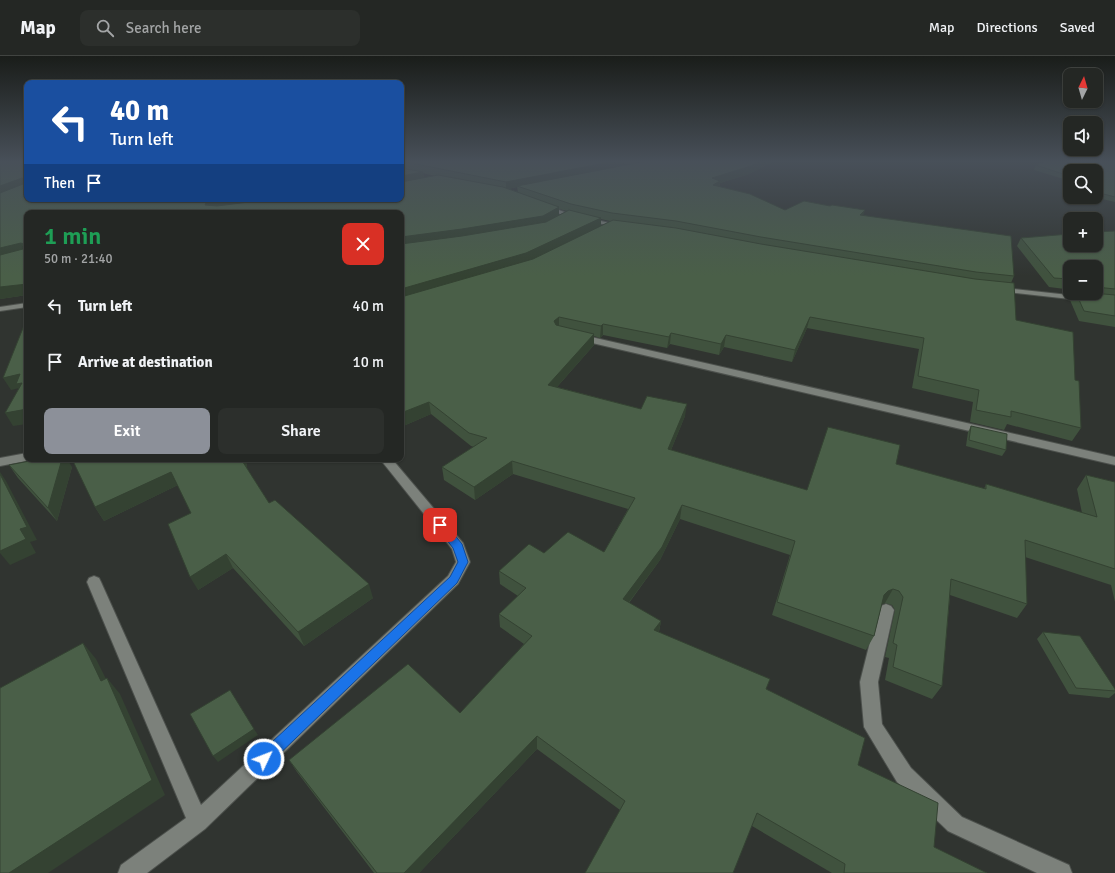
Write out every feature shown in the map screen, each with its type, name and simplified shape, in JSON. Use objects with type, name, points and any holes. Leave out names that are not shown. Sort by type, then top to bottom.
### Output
[{"type":"street","points":[[540,205],[568,215],[625,227]]},
{"type":"street","points":[[557,221],[568,215]]},
{"type":"street","points":[[597,232],[611,225]]},
{"type":"street","points":[[993,288],[1115,302]]},
{"type":"street","points":[[0,309],[24,305]]},
{"type":"street","points":[[567,334],[1115,460]]},
{"type":"street","points":[[0,462],[24,458]]},
{"type":"street","points":[[129,873],[198,822],[454,580],[463,562],[458,547],[388,462]]},
{"type":"street","points":[[94,582],[198,822]]},
{"type":"street","points":[[886,610],[869,682],[873,727],[904,775],[956,824],[1061,873]]},
{"type":"building","points":[[0,199],[24,199],[24,202],[210,202],[206,203],[205,205],[217,206],[249,202],[404,202],[404,199],[537,199],[559,207],[543,216],[404,237],[404,210],[24,210],[24,284],[0,287],[0,255],[23,249],[23,244],[21,243],[0,248]]},
{"type":"building","points":[[556,199],[761,199],[785,210],[804,201],[865,210],[860,215],[1011,236],[1014,276],[976,272],[761,237],[676,221],[612,213]]},
{"type":"building","points":[[569,210],[601,218],[526,253],[404,288],[404,244],[462,236],[546,222]]},
{"type":"building","points":[[613,220],[676,228],[761,244],[975,279],[1014,283],[1016,320],[1073,332],[1075,380],[1079,381],[1081,428],[1011,411],[1011,417],[976,410],[979,390],[918,376],[924,338],[810,317],[795,350],[726,335],[721,344],[671,333],[669,337],[603,324],[601,326],[559,317],[554,321],[556,325],[594,334],[548,385],[641,409],[647,396],[687,404],[668,449],[807,490],[828,427],[900,445],[896,464],[986,489],[986,484],[1097,517],[1086,475],[1115,482],[1115,569],[1025,540],[1027,604],[951,579],[942,686],[893,667],[897,645],[893,643],[903,597],[899,591],[893,589],[884,595],[874,636],[777,602],[795,541],[682,505],[662,547],[623,599],[661,621],[654,630],[770,679],[766,689],[865,738],[858,765],[938,803],[934,847],[987,873],[844,873],[845,864],[757,813],[733,873],[585,873],[625,801],[537,736],[404,873],[377,873],[289,760],[408,664],[460,713],[532,636],[499,614],[526,588],[499,571],[529,544],[544,553],[568,532],[604,552],[635,498],[512,461],[474,487],[442,467],[487,438],[469,433],[429,402],[404,412],[404,296],[533,259]]},
{"type":"building","points":[[1115,231],[1115,289],[1103,288],[1103,260],[1063,260],[1063,279],[1054,278],[1021,238],[1063,235],[1063,252],[1103,252],[1103,232]]},
{"type":"building","points":[[1103,294],[1115,295],[1115,316],[1084,311],[1079,300],[1103,300]]},
{"type":"building","points":[[24,326],[24,410],[5,413],[22,383],[16,384],[20,374],[3,378]]},
{"type":"building","points":[[971,426],[1007,434],[1006,450],[969,440]]},
{"type":"building","points":[[24,462],[61,462],[48,508],[9,465]]},
{"type":"building","points":[[73,462],[243,462],[269,503],[275,500],[369,584],[298,632],[226,554],[190,577],[168,524],[191,513],[171,472],[95,507]]},
{"type":"building","points":[[0,474],[27,527],[20,529],[26,539],[0,551]]},
{"type":"building","points":[[1043,632],[1080,636],[1115,691],[1076,688]]},
{"type":"building","points":[[83,643],[101,681],[107,678],[152,780],[9,873],[0,873],[0,688]]},
{"type":"building","points":[[230,690],[254,729],[213,756],[190,714]]},
{"type":"route","points":[[264,759],[454,580],[463,562],[458,547],[440,525]]}]
